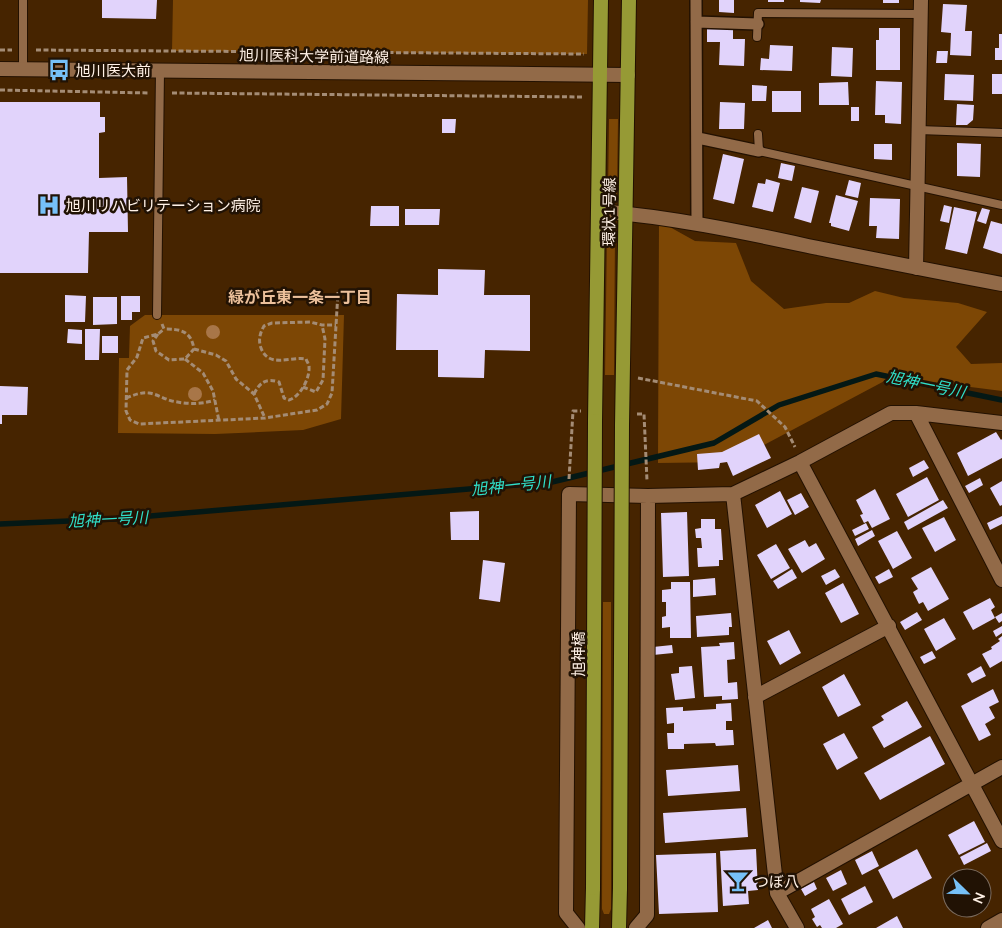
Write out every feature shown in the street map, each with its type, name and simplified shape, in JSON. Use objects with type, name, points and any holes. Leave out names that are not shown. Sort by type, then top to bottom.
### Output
[{"type":"main road","name":"環状1号線","points":[[595,421],[601,0]]},
{"type":"main road","name":"環状1号線","points":[[619,928],[622,425],[629,0]]},
{"type":"main road","name":"旭神橋","points":[[592,928],[595,421]]},
{"type":"street","points":[[696,0],[697,223]]},
{"type":"street","points":[[916,268],[921,7]]},
{"type":"street","points":[[696,22],[758,24]]},
{"type":"street","name":"旭川医科大学前道路線","points":[[0,68],[23,70],[628,75]]},
{"type":"street","points":[[698,138],[759,151]]},
{"type":"street","points":[[599,211],[697,223],[1002,284]]},
{"type":"street","points":[[578,928],[566,913],[569,494],[648,496],[734,494],[800,462],[891,413],[916,413],[1002,423]]},
{"type":"street","points":[[916,413],[1002,580]]},
{"type":"street","points":[[800,462],[1002,841]]},
{"type":"street","points":[[734,494],[777,893],[797,928]]},
{"type":"street","points":[[636,928],[647,915],[648,496]]},
{"type":"street","points":[[755,697],[889,626]]},
{"type":"street","points":[[777,893],[1002,767]]},
{"type":"street","points":[[988,928],[1002,920]]},
{"type":"lane","points":[[23,0],[23,70]]},
{"type":"lane","points":[[758,37],[758,13],[921,7]]},
{"type":"lane","points":[[157,315],[160,71]]},
{"type":"lane","points":[[919,130],[1002,133]]},
{"type":"lane","points":[[758,134],[759,151],[1002,205]]},
{"type":"path","points":[[0,50],[587,54]]},
{"type":"path","points":[[0,90],[158,93]]},
{"type":"path","points":[[168,93],[587,98]]},
{"type":"path","points":[[158,334],[143,338],[136,358],[127,370],[126,411],[130,420],[139,424],[219,421],[265,418],[317,410],[327,404],[332,393],[338,292]]},
{"type":"path","points":[[157,315],[164,329]]},
{"type":"path","points":[[254,394],[259,385],[264,381],[271,380],[279,382],[284,398],[289,400],[295,398],[303,387],[309,367],[306,359],[299,357],[280,361],[269,358],[263,353],[259,343],[260,332],[264,326],[272,323],[310,322],[322,325],[336,325]]},
{"type":"path","points":[[303,387],[316,392],[323,380],[325,340],[322,325]]},
{"type":"path","points":[[185,359],[194,349],[193,341],[187,334],[179,329],[164,329],[158,334],[153,341],[156,351],[169,360],[185,359],[203,373],[213,391],[219,421]]},
{"type":"path","points":[[194,349],[216,355],[226,361],[236,379],[254,394],[265,418]]},
{"type":"path","points":[[637,378],[757,401],[785,427],[800,462]]},
{"type":"path","points":[[126,398],[142,393],[151,393],[172,401],[194,404],[204,404],[214,400]]},
{"type":"path","points":[[569,494],[573,411],[584,411]]},
{"type":"path","points":[[636,414],[644,414],[648,496]]},
{"type":"shaded area","points":[[173,0],[588,0],[587,54],[172,51]]},
{"type":"shaded area","points":[[609,119],[618,119],[617,194],[615,198],[610,198],[608,193]]},
{"type":"shaded area","points":[[659,221],[695,241],[736,243],[751,281],[784,309],[826,303],[849,303],[875,291],[904,298],[958,303],[987,312],[956,347],[971,364],[1002,363],[1002,391],[892,377],[732,462],[658,463]]},
{"type":"shaded area","points":[[609,228],[614,228],[615,232],[614,375],[605,375],[607,233]]},
{"type":"shaded area","points":[[145,315],[344,315],[341,419],[303,430],[215,434],[118,433],[119,358],[129,358],[130,326]]},
{"type":"shaded area","points":[[603,602],[611,602],[611,909],[609,914],[604,914],[602,909]]},
{"type":"building","points":[[102,0],[157,0],[156,19],[102,18]]},
{"type":"building","points":[[719,0],[734,0],[734,13],[719,12]]},
{"type":"building","points":[[768,0],[784,0],[784,2],[768,2]]},
{"type":"building","points":[[800,0],[821,0],[820,3],[800,2]]},
{"type":"building","points":[[883,0],[899,0],[899,3],[883,3]]},
{"type":"building","points":[[943,4],[967,5],[965,31],[972,31],[971,56],[950,55],[951,33],[941,32]]},
{"type":"building","points":[[879,28],[900,28],[900,70],[876,70],[876,40],[879,40]]},
{"type":"building","points":[[707,29],[733,29],[733,39],[745,39],[744,66],[719,65],[720,42],[707,42]]},
{"type":"building","points":[[999,34],[1002,34],[1002,60],[995,60],[995,48],[999,48]]},
{"type":"building","points":[[770,45],[793,46],[792,71],[760,70],[761,58],[769,59]]},
{"type":"building","points":[[832,47],[853,48],[852,77],[831,76]]},
{"type":"building","points":[[937,51],[948,51],[947,63],[936,63]]},
{"type":"building","points":[[945,74],[974,75],[973,101],[944,100]]},
{"type":"building","points":[[992,74],[1002,74],[1002,94],[992,94]]},
{"type":"building","points":[[876,81],[902,82],[901,124],[885,123],[885,115],[875,115]]},
{"type":"building","points":[[848,82],[849,105],[819,105],[819,83]]},
{"type":"building","points":[[752,85],[767,86],[766,101],[752,101]]},
{"type":"building","points":[[772,91],[801,91],[801,112],[772,112]]},
{"type":"building","name":"旭川リハビリテーション病院","points":[[0,102],[100,102],[100,117],[105,117],[105,132],[99,133],[99,178],[127,177],[128,232],[89,232],[88,273],[0,273]]},
{"type":"building","points":[[720,102],[745,103],[744,129],[719,129]]},
{"type":"building","points":[[957,104],[974,105],[973,120],[967,125],[956,125]]},
{"type":"building","points":[[851,107],[859,107],[859,121],[851,121]]},
{"type":"building","points":[[442,119],[456,119],[455,133],[442,133]]},
{"type":"building","points":[[957,143],[981,144],[980,177],[957,176]]},
{"type":"building","points":[[874,144],[892,144],[892,160],[874,159]]},
{"type":"building","points":[[723,154],[744,159],[734,204],[713,199]]},
{"type":"building","points":[[781,163],[795,166],[792,181],[778,178]]},
{"type":"building","points":[[766,179],[780,183],[773,212],[752,207],[758,183],[765,184]]},
{"type":"building","points":[[849,180],[861,183],[858,198],[845,195]]},
{"type":"building","points":[[802,187],[819,191],[811,223],[794,218]]},
{"type":"building","points":[[836,195],[858,201],[849,231],[831,226],[831,223],[829,223]]},
{"type":"building","points":[[870,198],[900,199],[899,239],[876,238],[877,226],[869,226]]},
{"type":"building","points":[[944,205],[952,207],[949,223],[940,221]]},
{"type":"building","points":[[371,206],[399,206],[399,226],[370,226]]},
{"type":"building","points":[[954,207],[977,212],[967,254],[945,249]]},
{"type":"building","points":[[982,208],[990,210],[986,224],[977,221]]},
{"type":"building","points":[[405,209],[440,209],[439,225],[405,225]]},
{"type":"building","points":[[991,221],[1002,224],[1002,254],[983,248]]},
{"type":"building","points":[[438,269],[485,270],[484,295],[530,295],[530,351],[485,350],[484,378],[438,377],[438,350],[396,350],[397,294],[438,295]]},
{"type":"building","points":[[65,295],[86,296],[85,322],[65,322]]},
{"type":"building","points":[[121,296],[140,296],[140,312],[132,312],[132,320],[121,320]]},
{"type":"building","points":[[93,297],[117,297],[117,324],[93,325]]},
{"type":"building","points":[[68,329],[82,330],[82,344],[67,343]]},
{"type":"building","points":[[85,329],[100,329],[99,360],[85,360]]},
{"type":"building","points":[[102,336],[118,336],[118,353],[102,353]]},
{"type":"building","points":[[0,386],[28,387],[27,415],[2,415],[2,424],[0,424]]},
{"type":"building","points":[[996,432],[1002,439],[1002,458],[968,476],[957,453]]},
{"type":"building","points":[[759,434],[771,458],[733,476],[727,462],[720,463],[719,468],[698,470],[697,454],[722,452]]},
{"type":"building","points":[[924,460],[929,468],[913,477],[909,468]]},
{"type":"building","points":[[927,477],[939,500],[908,517],[896,494]]},
{"type":"building","points":[[980,478],[983,485],[969,493],[965,486]]},
{"type":"building","points":[[1002,481],[1002,505],[1000,506],[990,488]]},
{"type":"building","points":[[875,489],[890,519],[872,528],[868,521],[864,523],[860,515],[863,514],[856,500]]},
{"type":"building","points":[[780,491],[792,514],[767,528],[755,505]]},
{"type":"building","points":[[801,493],[809,507],[795,515],[787,500]]},
{"type":"building","points":[[943,500],[948,508],[908,530],[904,522]]},
{"type":"building","points":[[479,511],[479,540],[451,540],[450,512]]},
{"type":"building","points":[[687,512],[689,576],[663,577],[661,513]]},
{"type":"building","points":[[1002,516],[1002,524],[990,530],[987,523]]},
{"type":"building","points":[[944,517],[956,540],[935,552],[922,528]]},
{"type":"building","points":[[701,519],[715,519],[715,529],[721,529],[723,560],[719,560],[719,566],[698,567],[697,548],[702,548],[701,538],[696,538],[695,529],[701,528]]},
{"type":"building","points":[[866,523],[869,529],[855,536],[852,530]]},
{"type":"building","points":[[872,530],[875,536],[858,546],[855,539]]},
{"type":"building","points":[[897,531],[912,558],[893,569],[878,541]]},
{"type":"building","points":[[805,540],[809,547],[816,543],[825,559],[802,573],[788,549]]},
{"type":"building","points":[[776,544],[790,568],[771,579],[757,555]]},
{"type":"building","points":[[483,560],[505,563],[500,602],[479,599]]},
{"type":"building","points":[[931,567],[949,599],[928,611],[923,602],[919,604],[913,592],[918,589],[911,578]]},
{"type":"building","points":[[792,569],[797,578],[778,589],[773,581]]},
{"type":"building","points":[[835,569],[840,577],[826,585],[821,576]]},
{"type":"building","points":[[889,569],[893,577],[879,584],[875,577]]},
{"type":"building","points":[[715,578],[716,595],[693,597],[693,580]]},
{"type":"building","points":[[671,582],[690,582],[691,638],[670,638],[670,627],[662,628],[662,617],[666,616],[666,602],[662,602],[662,590],[671,589]]},
{"type":"building","points":[[843,583],[859,614],[841,623],[825,593]]},
{"type":"building","points":[[990,598],[995,607],[991,610],[995,618],[973,630],[963,612]]},
{"type":"building","points":[[917,612],[922,620],[905,630],[900,622]]},
{"type":"building","points":[[731,613],[732,627],[729,627],[729,635],[697,637],[696,616]]},
{"type":"building","points":[[1002,613],[1002,621],[999,623],[995,617]]},
{"type":"building","points":[[944,618],[956,639],[936,651],[924,629]]},
{"type":"building","points":[[1002,626],[1002,633],[996,637],[993,631]]},
{"type":"building","points":[[789,630],[801,653],[780,665],[767,641]]},
{"type":"building","points":[[1002,636],[1002,661],[990,668],[982,654],[992,649],[991,647],[1000,641],[998,639]]},
{"type":"building","points":[[734,642],[735,659],[727,660],[728,683],[737,682],[738,699],[722,700],[722,696],[704,697],[701,647],[720,646],[719,643]]},
{"type":"building","points":[[672,645],[673,653],[653,655],[653,647]]},
{"type":"building","points":[[932,651],[936,658],[924,664],[920,657]]},
{"type":"building","points":[[692,666],[695,698],[675,700],[671,674],[679,673],[679,667]]},
{"type":"building","points":[[981,666],[986,676],[972,683],[967,674]]},
{"type":"building","points":[[844,674],[861,705],[838,717],[822,687]]},
{"type":"building","points":[[993,689],[999,702],[989,707],[995,718],[985,724],[991,735],[979,741],[961,706]]},
{"type":"building","points":[[907,701],[922,727],[884,748],[872,727],[884,720],[881,716]]},
{"type":"building","points":[[731,703],[732,721],[726,721],[726,730],[733,730],[734,745],[716,746],[715,743],[684,744],[684,749],[668,749],[667,733],[674,733],[674,723],[667,724],[666,708],[683,707],[683,711],[716,709],[716,704]]},
{"type":"building","points":[[844,733],[858,758],[837,770],[823,744]]},
{"type":"building","points":[[930,736],[945,764],[880,800],[864,773]]},
{"type":"building","points":[[738,765],[740,791],[668,796],[666,770]]},
{"type":"building","points":[[746,808],[748,837],[665,843],[663,813]]},
{"type":"building","points":[[974,821],[985,842],[959,855],[948,835]]},
{"type":"building","points":[[987,843],[991,851],[964,865],[960,857]]},
{"type":"building","points":[[756,849],[758,890],[748,891],[749,904],[723,906],[720,851]]},
{"type":"building","points":[[917,849],[932,878],[893,899],[878,870]]},
{"type":"building","points":[[872,851],[879,866],[862,875],[855,860]]},
{"type":"building","points":[[716,853],[718,912],[659,914],[656,855]]},
{"type":"building","points":[[841,870],[847,884],[833,891],[826,878]]},
{"type":"building","points":[[814,882],[817,889],[805,896],[801,889]]},
{"type":"building","points":[[865,886],[873,902],[849,915],[841,899]]},
{"type":"building","points":[[829,899],[843,924],[836,928],[822,928],[820,925],[817,927],[812,919],[815,917],[811,909]]},
{"type":"building","points":[[897,916],[903,928],[876,928]]},
{"type":"building","points":[[768,920],[772,928],[754,928]]},
{"type":"waterway","name":"旭神一号川","points":[[0,524],[115,519],[552,482],[714,443],[779,405],[876,374],[1002,400]]},
{"type":"place","name":"旭川医大前","points":[[59,70]]},
{"type":"place","name":"旭川リハビリテーション病院","points":[[49,205]]},
{"type":"place","name":"つぼ八","points":[[738,881]]},
{"type":"district","name":"緑が丘東一条一丁目","points":[[300,297]]}]
